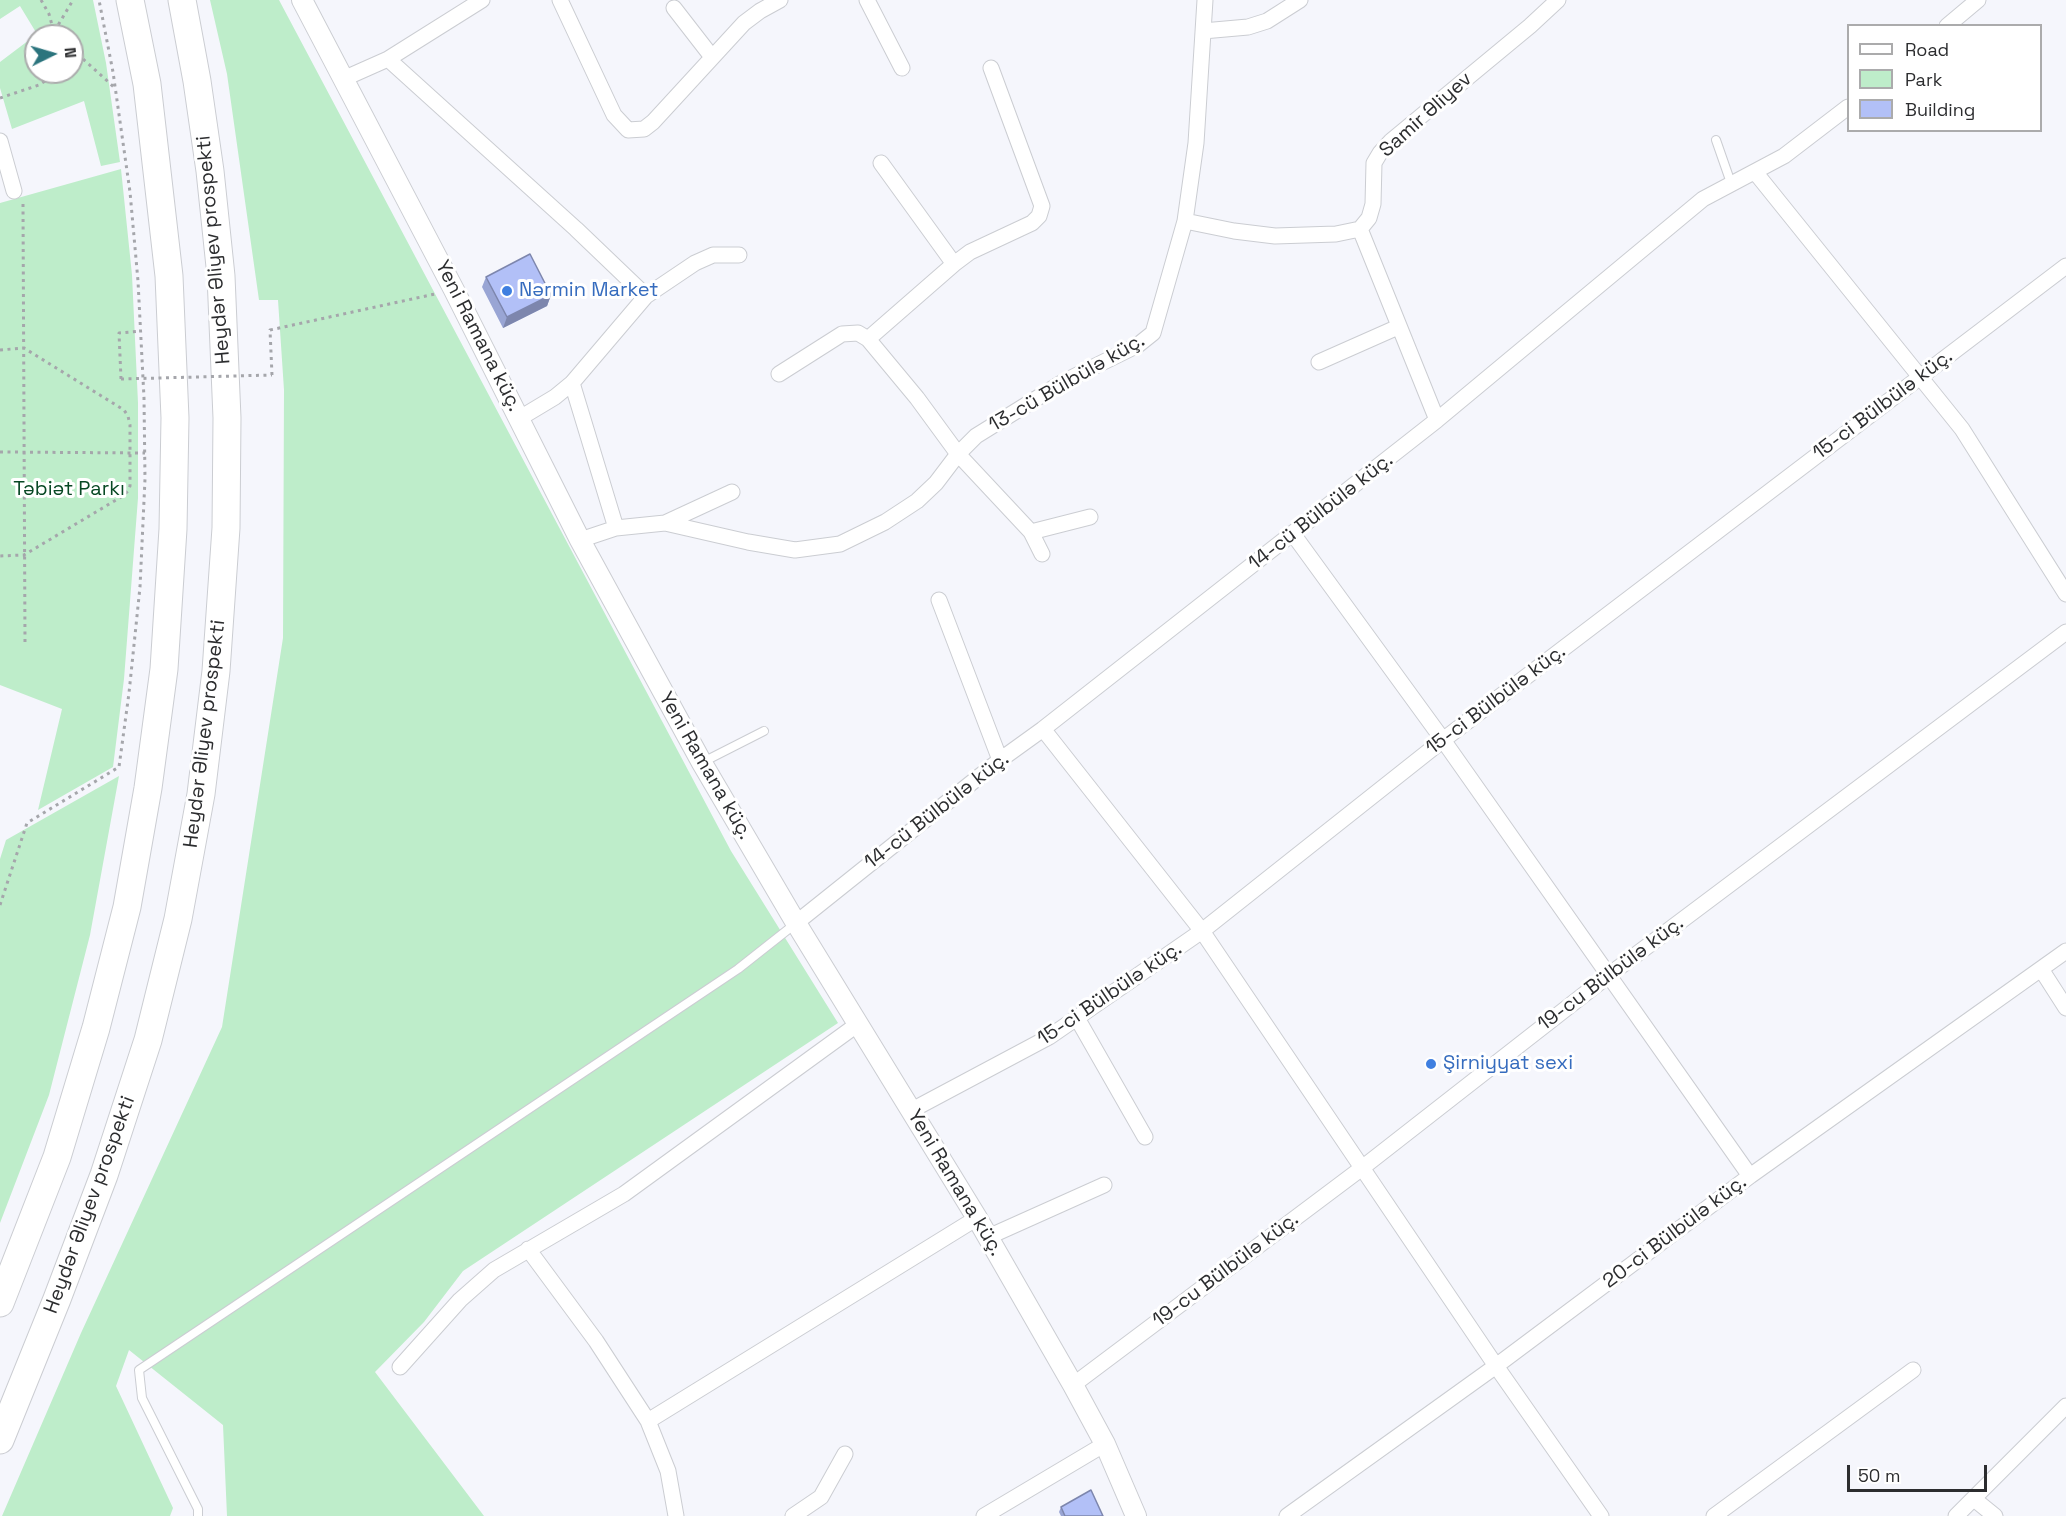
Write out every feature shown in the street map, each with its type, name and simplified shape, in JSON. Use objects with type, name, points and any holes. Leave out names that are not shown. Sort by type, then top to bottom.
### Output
[{"type":"highway","points":[[0,1303],[57,1156],[96,1028],[127,907],[148,788],[164,669],[173,529],[175,429],[169,276],[147,84],[130,0]]},
{"type":"highway","name":"Heydər Əliyev prospekti","points":[[0,1440],[104,1175],[148,1040],[178,919],[201,795],[215,682],[226,528],[227,418],[221,276],[210,171],[182,0]]},
{"type":"street","name":"Yeni Ramana küç.","points":[[302,0],[520,418],[580,540],[702,762],[796,923],[977,1218],[1073,1384],[1105,1444],[1136,1516]]},
{"type":"street","points":[[343,79],[388,59],[482,0]]},
{"type":"street","points":[[560,0],[614,115],[628,130],[644,129],[653,122],[744,23],[780,0]]},
{"type":"street","points":[[867,0],[902,68]]},
{"type":"street","name":"13-cü Bülbülə küç.","points":[[580,540],[616,528],[665,523],[795,550],[840,544],[885,522],[917,501],[936,483],[958,454],[976,436],[1063,382],[1138,345],[1153,333],[1185,221],[1196,143],[1205,0]]},
{"type":"street","points":[[1203,31],[1248,27],[1267,21],[1300,0]]},
{"type":"street","name":"Samir Əliyev","points":[[1360,229],[1369,218],[1373,204],[1374,163],[1380,153],[1391,141],[1530,26],[1557,0]]},
{"type":"street","points":[[1949,24],[1978,0]]},
{"type":"street","points":[[674,8],[712,57]]},
{"type":"street","points":[[388,59],[576,229],[646,296]]},
{"type":"street","points":[[868,339],[970,252],[1032,223],[1039,216],[1042,206],[991,68]]},
{"type":"street","name":"14-cü Bülbülə küç.","points":[[796,923],[1000,760],[1043,729],[1437,420],[1703,199],[1798,146],[1847,108]]},
{"type":"street","points":[[0,141],[19,194]]},
{"type":"street","points":[[881,163],[954,264]]},
{"type":"street","points":[[1755,172],[1962,429],[2066,594]]},
{"type":"street","points":[[1185,221],[1234,231],[1275,236],[1336,234],[1360,229],[1437,420]]},
{"type":"street","points":[[520,418],[555,397],[572,383],[646,296],[694,263],[713,255],[739,255]]},
{"type":"street","name":"15-ci Bülbülə küç.","points":[[912,1110],[1049,1037],[1202,931],[1443,740],[2066,266]]},
{"type":"street","points":[[1319,362],[1398,327]]},
{"type":"street","points":[[778,374],[842,334],[858,333],[868,339],[917,398],[958,454],[1031,532],[1042,554]]},
{"type":"street","points":[[572,383],[616,528]]},
{"type":"street","points":[[665,523],[732,492]]},
{"type":"street","points":[[1031,532],[1090,517]]},
{"type":"street","points":[[1293,534],[1443,740],[1749,1176]]},
{"type":"street","points":[[939,600],[1000,760]]},
{"type":"street","name":"19-cu Bülbülə küç.","points":[[1073,1384],[1362,1168],[1609,975],[2066,632]]},
{"type":"street","points":[[1043,729],[1202,931],[1496,1366],[1601,1516]]},
{"type":"street","name":"20-ci Bülbülə küç.","points":[[1287,1516],[1496,1366],[1749,1176],[2066,951]]},
{"type":"street","points":[[2041,969],[2066,1008]]},
{"type":"street","points":[[1077,1018],[1145,1137]]},
{"type":"street","points":[[400,1367],[460,1300],[494,1270],[624,1194],[858,1024]]},
{"type":"street","points":[[988,1237],[1104,1185]]},
{"type":"street","points":[[648,1421],[977,1218]]},
{"type":"street","points":[[528,1249],[596,1341],[648,1421],[668,1471],[676,1516]]},
{"type":"street","points":[[1714,1516],[1913,1370]]},
{"type":"street","points":[[1956,1516],[2066,1406]]},
{"type":"street","points":[[984,1516],[1105,1444]]},
{"type":"street","points":[[793,1516],[820,1497],[845,1454]]},
{"type":"street","points":[[1974,1498],[1995,1516]]},
{"type":"lane","points":[[1716,140],[1731,183]]},
{"type":"lane","points":[[702,762],[764,731]]},
{"type":"lane","points":[[198,1516],[198,1509],[142,1398],[139,1370],[738,969],[796,923]]},
{"type":"path","points":[[41,0],[50,14],[53,24]]},
{"type":"path","points":[[62,24],[74,0]]},
{"type":"path","points":[[0,905],[27,823],[119,767],[129,693],[140,587],[145,453],[141,331],[130,192],[99,0]]},
{"type":"path","points":[[84,60],[115,89]]},
{"type":"path","points":[[0,98],[40,84]]},
{"type":"path","points":[[19,194],[24,348],[25,643]]},
{"type":"path","points":[[141,331],[119,333],[121,379],[272,375],[270,330],[454,290]]},
{"type":"path","points":[[0,350],[24,348],[123,410],[128,416],[130,425],[130,486],[128,491],[122,497],[24,555],[0,556]]},
{"type":"path","points":[[0,452],[145,453]]},
{"type":"green space","points":[[0,0],[93,0],[106,63],[120,162],[101,166],[84,101],[12,129],[0,88],[0,62],[24,44],[24,84],[84,84],[84,24],[31,24],[20,6],[0,19]]},
{"type":"green space","points":[[210,0],[279,0],[731,851],[838,1023],[463,1271],[424,1322],[375,1372],[484,1516],[227,1516],[223,1425],[129,1350],[116,1386],[173,1508],[170,1516],[2,1516],[81,1333],[222,1027],[283,638],[284,390],[278,300],[259,300],[227,74]]},
{"type":"green space","name":"Təbiət Parkı","points":[[121,169],[132,275],[138,403],[138,498],[124,679],[113,767],[38,810],[62,709],[0,685],[0,203]]},
{"type":"green space","points":[[119,776],[90,935],[49,1095],[0,1223],[0,859],[6,840]]},
{"type":"building","points":[[530,254],[551,295],[507,317],[486,277]]},
{"type":"building","points":[[1091,1490],[1103,1516],[1065,1516],[1061,1507]]},
{"type":"place","name":"Nərmin Market","points":[[507,291]]},
{"type":"place","name":"Şirniyyat sexi","points":[[1431,1064]]}]
